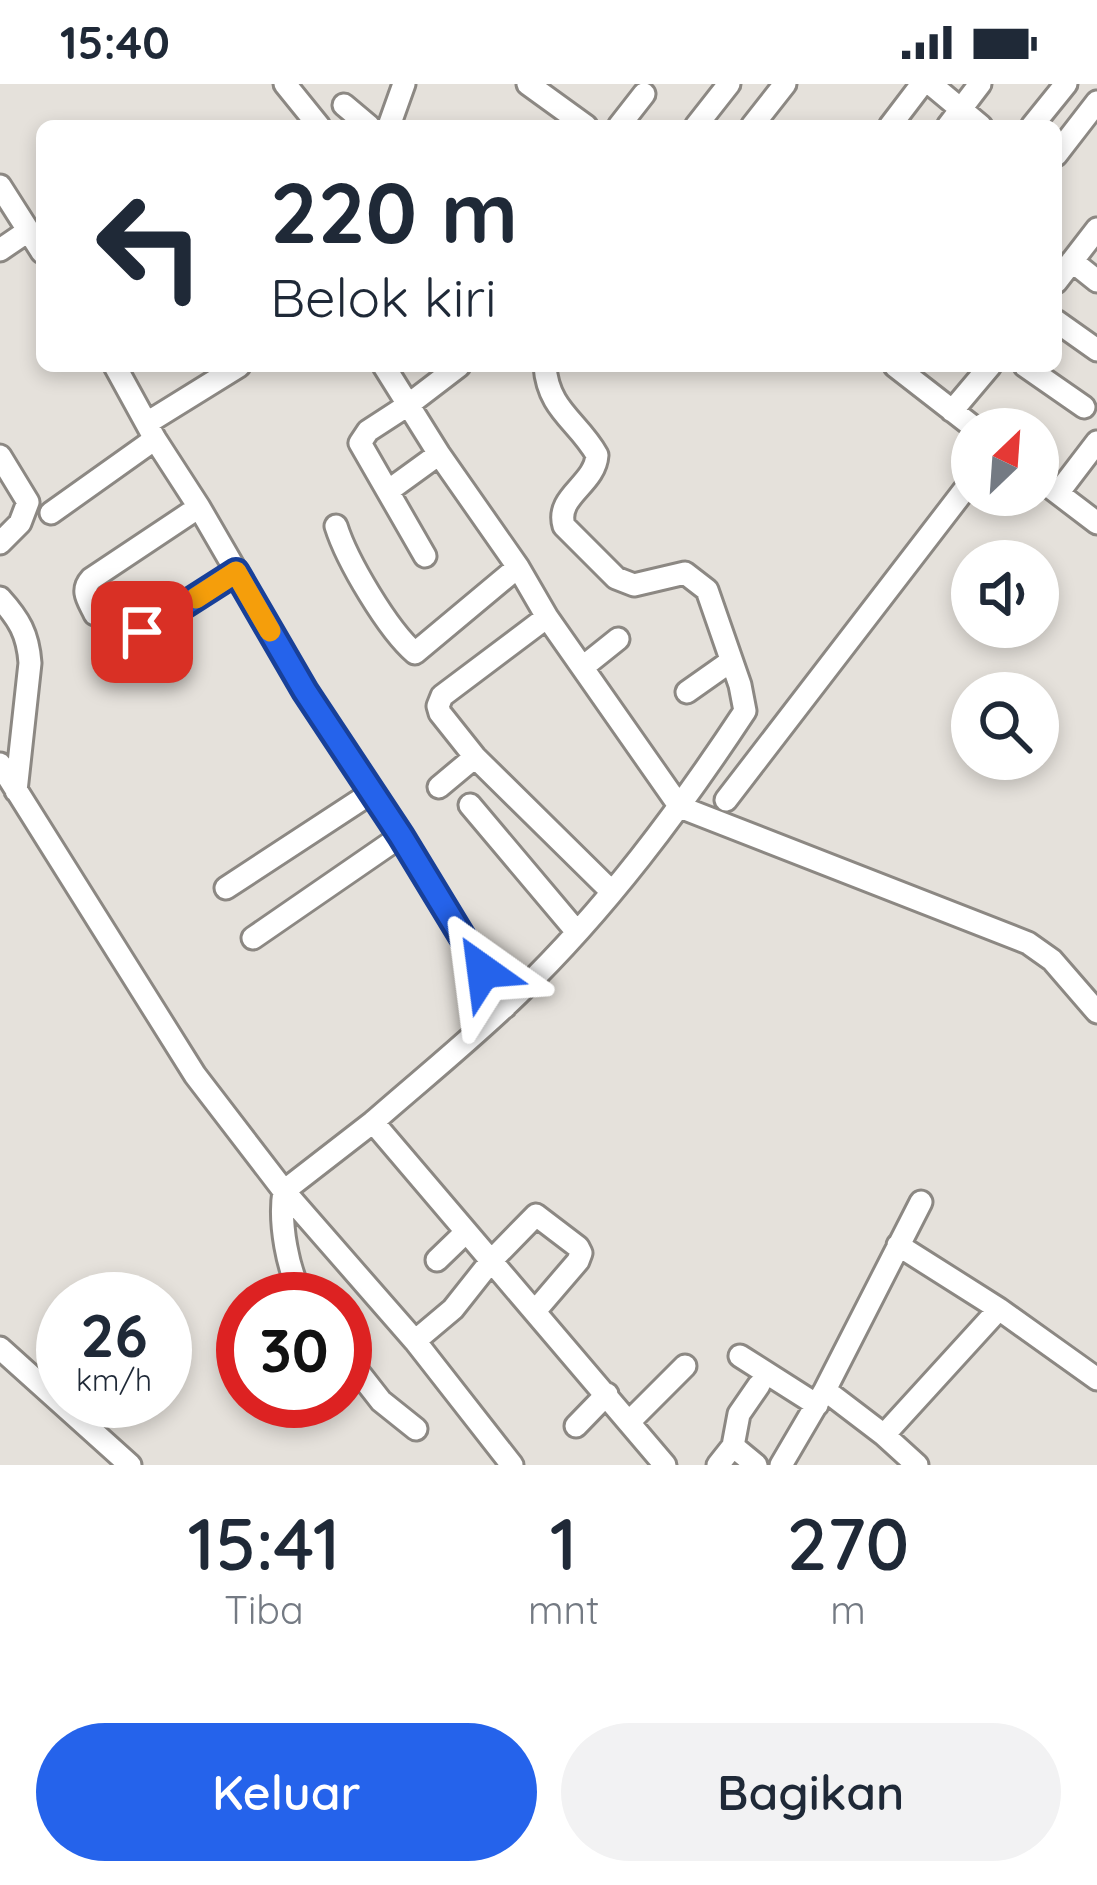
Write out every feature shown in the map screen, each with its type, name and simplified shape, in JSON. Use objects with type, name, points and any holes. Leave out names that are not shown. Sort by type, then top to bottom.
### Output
[{"type":"street","points":[[285,84],[314,120]]},
{"type":"street","points":[[391,120],[404,84]]},
{"type":"street","points":[[701,120],[729,84]]},
{"type":"street","points":[[757,120],[785,84]]},
{"type":"street","points":[[895,120],[927,85],[954,118],[980,84]]},
{"type":"street","points":[[1037,120],[1066,84]]},
{"type":"street","points":[[539,87],[579,120]]},
{"type":"street","points":[[624,120],[644,94]]},
{"type":"street","points":[[1062,147],[1097,102]]},
{"type":"street","points":[[344,105],[361,120]]},
{"type":"street","points":[[1047,107],[1078,127]]},
{"type":"street","points":[[0,186],[36,243]]},
{"type":"street","points":[[1062,274],[1097,229]]},
{"type":"street","points":[[0,250],[28,231]]},
{"type":"street","points":[[1072,261],[1097,280]]},
{"type":"street","points":[[1062,325],[1097,350]]},
{"type":"street","points":[[118,372],[305,691],[512,1000]]},
{"type":"street","points":[[51,513],[231,372]]},
{"type":"street","points":[[388,372],[547,617],[680,807],[1028,943],[1052,960],[1097,1012]]},
{"type":"street","points":[[425,556],[360,443],[368,431],[451,372]]},
{"type":"street","points":[[293,1272],[280,1213],[284,1191],[373,1122],[512,1000],[577,932],[680,807],[745,711],[707,590],[691,575],[677,573],[645,584],[625,583],[567,532],[561,510],[595,470],[597,455],[555,403],[546,372]]},
{"type":"street","points":[[903,372],[951,410]]},
{"type":"street","points":[[955,408],[985,372]]},
{"type":"street","points":[[1033,372],[1084,407]]},
{"type":"street","points":[[388,491],[439,454]]},
{"type":"street","points":[[0,456],[28,502],[20,523],[0,543]]},
{"type":"street","points":[[1059,492],[1093,456]]},
{"type":"street","points":[[1059,494],[1097,524]]},
{"type":"street","points":[[95,614],[87,584],[199,507]]},
{"type":"street","points":[[727,800],[951,508]]},
{"type":"street","points":[[336,526],[342,546],[389,625],[415,653],[518,567]]},
{"type":"street","points":[[110,652],[236,572]]},
{"type":"street","points":[[0,598],[18,617],[30,663],[16,790]]},
{"type":"street","points":[[547,617],[440,699],[438,706],[475,757],[610,891]]},
{"type":"street","points":[[583,667],[618,638]]},
{"type":"street","points":[[687,692],[731,661]]},
{"type":"street","points":[[439,787],[475,757]]},
{"type":"street","points":[[0,764],[195,1075],[284,1191],[415,1341],[512,1465]]},
{"type":"street","points":[[226,888],[371,794]]},
{"type":"street","points":[[470,805],[577,932]]},
{"type":"street","points":[[518,863],[550,834]]},
{"type":"street","points":[[253,938],[401,836]]},
{"type":"street","points":[[373,1122],[665,1465]]},
{"type":"street","points":[[781,1465],[821,1398],[920,1202]]},
{"type":"street","points":[[415,1341],[466,1294],[536,1215],[581,1253],[536,1310]]},
{"type":"street","points":[[437,1260],[466,1232]]},
{"type":"street","points":[[898,1245],[1097,1378]]},
{"type":"street","points":[[517,1290],[535,1270]]},
{"type":"street","points":[[884,1435],[999,1310]]},
{"type":"street","points":[[0,1348],[130,1465]]},
{"type":"street","points":[[740,1356],[884,1435],[917,1465]]},
{"type":"street","points":[[628,1422],[685,1366]]},
{"type":"street","points":[[718,1465],[733,1446],[740,1414],[759,1384]]},
{"type":"street","points":[[372,1388],[416,1429]]},
{"type":"street","points":[[576,1426],[607,1394]]},
{"type":"street","points":[[733,1446],[756,1465]]},
{"type":"slow traffic","points":[[196,598],[236,572],[270,631]]},
{"type":"route","points":[[142,632],[236,572],[305,691],[483,971]]}]
